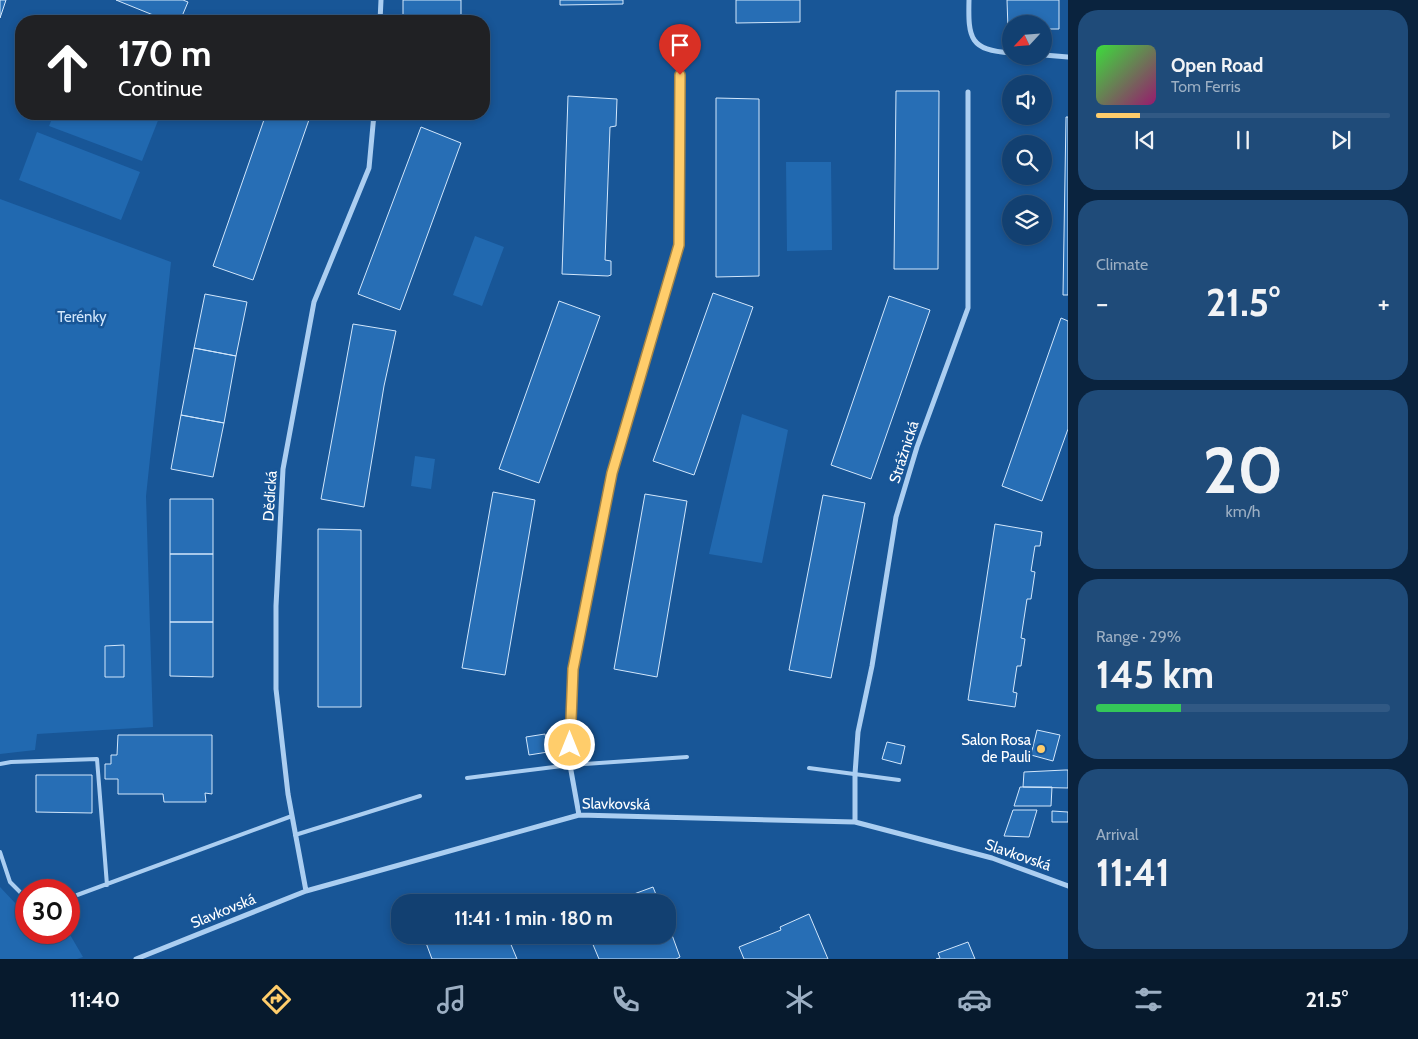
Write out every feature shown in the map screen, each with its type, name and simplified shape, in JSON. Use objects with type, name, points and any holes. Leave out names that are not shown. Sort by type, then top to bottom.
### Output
[{"type":"street","points":[[380,15],[381,0]]},
{"type":"street","points":[[969,0],[969,27],[978,43],[990,51],[1002,52]]},
{"type":"street","points":[[1052,56],[1068,57]]},
{"type":"street","name":"Strážnická","points":[[855,822],[855,774],[858,732],[872,666],[896,518],[917,447],[968,308],[968,92]]},
{"type":"street","name":"Dědická","points":[[306,891],[282,750],[276,689],[276,606],[283,469],[314,302],[369,168],[373,120]]},
{"type":"street","points":[[579,815],[570,764],[573,669],[612,473],[679,245],[680,129]]},
{"type":"street","name":"Slavkovská","points":[[136,959],[147,957],[306,891],[579,815],[855,822],[992,858],[1068,886]]},
{"type":"lane","points":[[678,43],[680,57],[680,129]]},
{"type":"lane","points":[[467,778],[570,764],[688,757]]},
{"type":"lane","points":[[0,764],[97,759],[107,885]]},
{"type":"lane","points":[[809,768],[899,780]]},
{"type":"lane","points":[[295,835],[420,796]]},
{"type":"lane","points":[[80,894],[292,816]]},
{"type":"lane","points":[[0,852],[10,882],[15,887]]},
{"type":"green space","points":[[52,120],[158,120],[142,161],[49,126]]},
{"type":"green space","points":[[37,132],[140,172],[121,220],[19,180]]},
{"type":"green space","points":[[786,162],[831,162],[832,250],[787,251]]},
{"type":"green space","name":"Terénky","points":[[0,199],[171,262],[146,496],[153,727],[37,734],[35,750],[0,754]]},
{"type":"green space","points":[[475,236],[504,247],[482,306],[453,295]]},
{"type":"green space","points":[[742,414],[788,430],[762,563],[709,554]]},
{"type":"green space","points":[[415,456],[435,459],[431,489],[411,486]]},
{"type":"green space","points":[[0,887],[15,903],[15,944],[75,944],[83,957],[77,959],[0,959]]},
{"type":"building","points":[[0,0],[6,0],[0,18]]},
{"type":"building","points":[[116,0],[183,0],[188,2],[183,15],[153,15]]},
{"type":"building","points":[[403,0],[461,0],[461,15],[403,15]]},
{"type":"building","points":[[560,0],[623,0],[623,4],[560,5]]},
{"type":"building","points":[[736,0],[800,0],[800,22],[736,23]]},
{"type":"building","points":[[1007,0],[1059,0],[1059,29],[1052,29],[1052,15],[1008,15]]},
{"type":"building","points":[[896,91],[939,91],[938,269],[894,269]]},
{"type":"building","points":[[568,96],[617,99],[616,126],[610,127],[605,260],[611,261],[611,275],[608,276],[562,274]]},
{"type":"building","points":[[716,98],[759,99],[759,276],[716,277]]},
{"type":"building","points":[[1066,117],[1068,117],[1068,295],[1063,295]]},
{"type":"building","points":[[264,120],[309,120],[253,280],[213,266]]},
{"type":"building","points":[[421,127],[461,143],[400,310],[358,294]]},
{"type":"building","points":[[713,293],[753,307],[694,475],[653,461]]},
{"type":"building","points":[[205,294],[247,302],[236,356],[194,348]]},
{"type":"building","points":[[889,296],[930,310],[871,479],[831,465]]},
{"type":"building","points":[[559,301],[600,316],[539,483],[499,469]]},
{"type":"building","points":[[1061,318],[1068,321],[1068,429],[1042,501],[1002,486]]},
{"type":"building","points":[[353,324],[396,331],[384,386],[364,507],[321,499]]},
{"type":"building","points":[[194,348],[236,356],[224,423],[181,415]]},
{"type":"building","points":[[181,415],[224,423],[213,477],[171,469]]},
{"type":"building","points":[[493,492],[535,500],[505,675],[462,668]]},
{"type":"building","points":[[645,494],[687,501],[657,677],[614,669]]},
{"type":"building","points":[[823,495],[865,503],[831,678],[789,670]]},
{"type":"building","points":[[170,499],[213,499],[213,554],[170,554]]},
{"type":"building","points":[[995,524],[1042,532],[1040,546],[1035,546],[1031,571],[1035,572],[1031,599],[1027,599],[1021,638],[1025,639],[1021,666],[1017,666],[1013,692],[1017,693],[1015,707],[968,700]]},
{"type":"building","points":[[318,529],[361,530],[361,707],[318,707]]},
{"type":"building","points":[[170,554],[213,554],[213,622],[170,622]]},
{"type":"building","points":[[170,622],[213,622],[213,677],[170,676]]},
{"type":"building","points":[[124,645],[124,677],[105,677],[105,646]]},
{"type":"building","points":[[1037,730],[1060,735],[1053,761],[1031,755]]},
{"type":"building","points":[[545,734],[548,752],[529,755],[526,737]]},
{"type":"building","points":[[118,735],[212,735],[212,794],[205,793],[206,802],[164,802],[163,794],[118,794],[118,779],[105,779],[105,764],[111,764],[111,755],[117,755]]},
{"type":"building","points":[[887,742],[905,746],[901,764],[882,759]]},
{"type":"building","points":[[1068,770],[1068,788],[1023,787],[1024,772]]},
{"type":"building","points":[[36,775],[92,775],[92,813],[36,812]]},
{"type":"building","points":[[1020,787],[1052,787],[1051,806],[1014,806]]},
{"type":"building","points":[[1013,810],[1037,810],[1029,837],[1004,836]]},
{"type":"building","points":[[1052,811],[1068,812],[1068,822],[1052,822]]},
{"type":"building","points":[[653,887],[656,894],[634,894]]},
{"type":"building","points":[[809,914],[828,959],[744,959],[739,947],[781,930],[780,927]]},
{"type":"building","points":[[968,942],[975,959],[936,959],[940,958],[938,953]]},
{"type":"building","points":[[426,944],[511,944],[517,959],[432,959]]},
{"type":"building","points":[[593,944],[675,944],[680,957],[676,959],[599,959]]},
{"type":"place","name":"Salon Rosa de Pauli","points":[[1041,749]]},
{"type":"route","points":[[570,745],[573,669],[612,473],[679,245],[680,75]]}]
